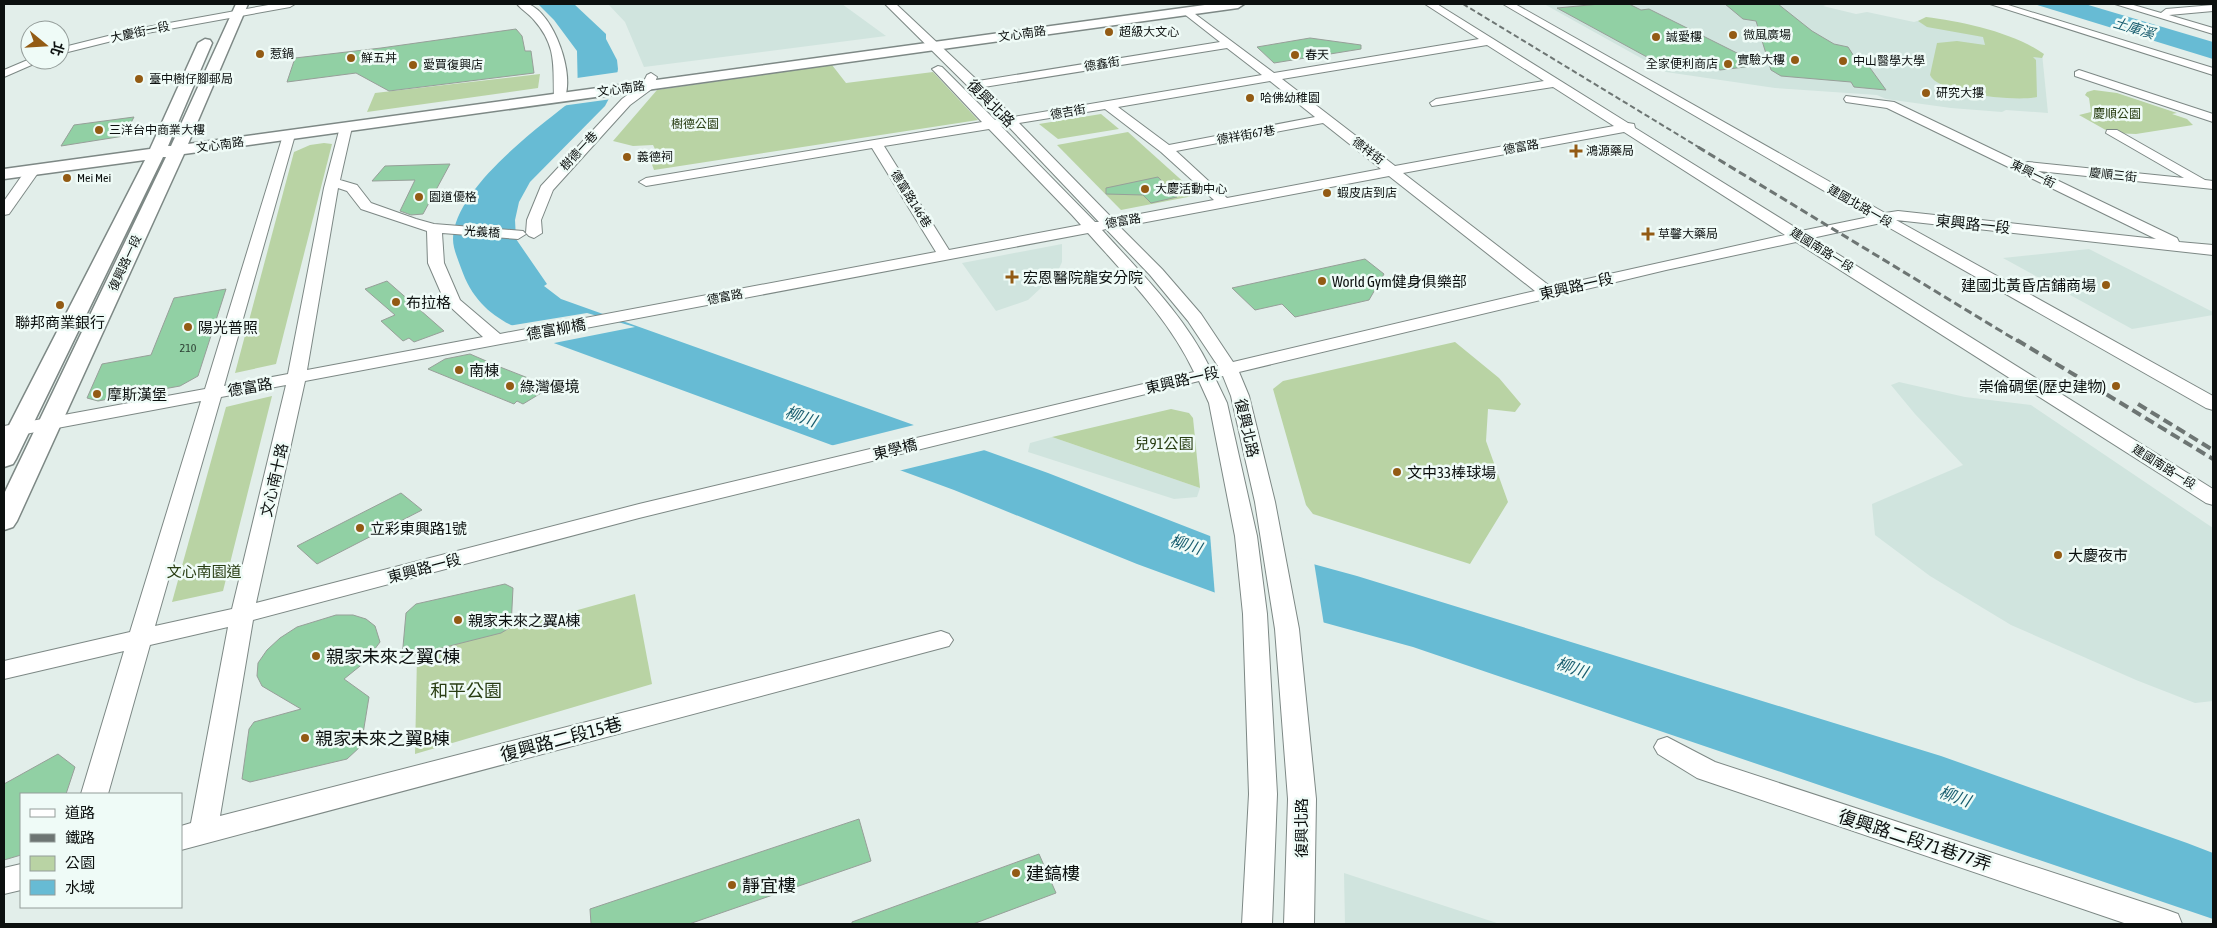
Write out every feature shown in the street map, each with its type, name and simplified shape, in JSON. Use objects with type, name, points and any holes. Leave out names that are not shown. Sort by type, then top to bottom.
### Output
[{"type":"main road","name":"文心南路","points":[[4,174],[168,147],[565,92],[1183,7],[1238,4]]},
{"type":"main road","name":"復興路一段","points":[[4,521],[50,423],[168,147],[232,9]]},
{"type":"main road","name":"復興路一段","points":[[4,459],[12,430],[168,147],[202,49],[232,9]]},
{"type":"main road","name":"文心南路","points":[[4,164],[289,135],[565,92]]},
{"type":"street","name":"大慶街一段","points":[[70,48],[232,9],[290,4]]},
{"type":"street","points":[[522,4],[534,14],[555,43],[565,92]]},
{"type":"street","name":"復興北路","points":[[877,4],[922,44],[974,85],[1156,272],[1195,318],[1229,369],[1240,396],[1272,543],[1285,620],[1302,799],[1299,924]]},
{"type":"street","name":"復興北路","points":[[890,4],[922,44],[992,124],[1091,227],[1150,293],[1194,353],[1218,403],[1246,536],[1255,614],[1263,794],[1257,924]]},
{"type":"street","name":"建國南路一段","points":[[1430,4],[1629,127],[2213,498]]},
{"type":"street","name":"建國北路一段","points":[[1508,4],[1890,217],[2213,393]]},
{"type":"street","name":"建國北路一段","points":[[1524,4],[2213,404]]},
{"type":"street","points":[[1995,4],[2213,72]]},
{"type":"street","points":[[2120,4],[2213,31]]},
{"type":"street","name":"德祥街","points":[[1183,7],[1394,170],[1548,293]]},
{"type":"street","points":[[2154,14],[2213,8]]},
{"type":"street","name":"德吉街","points":[[646,182],[1489,41]]},
{"type":"street","name":"德鑫街","points":[[974,85],[1229,44]]},
{"type":"street","points":[[4,74],[20,67]]},
{"type":"street","points":[[2079,74],[2213,118]]},
{"type":"street","name":"樹德一巷","points":[[534,233],[534,220],[546,189],[626,102],[650,81]]},
{"type":"street","points":[[1436,103],[1556,83]]},
{"type":"street","name":"東興一街","points":[[1850,99],[1890,105],[2213,261]]},
{"type":"street","points":[[1108,105],[1166,149],[1225,203]]},
{"type":"street","name":"德祥街67巷","points":[[1166,149],[1326,119]]},
{"type":"street","name":"文心南十路","points":[[192,836],[295,379],[333,182],[346,127]]},
{"type":"street","name":"德富路","points":[[618,318],[1091,227],[1629,127]]},
{"type":"street","points":[[2112,133],[2210,184]]},
{"type":"street","points":[[94,793],[142,639],[212,393],[289,135]]},
{"type":"street","name":"德富路146巷","points":[[876,144],[945,255]]},
{"type":"street","name":"慶順三街","points":[[2013,165],[2210,184]]},
{"type":"street","points":[[4,212],[33,170]]},
{"type":"street","name":"光義橋","points":[[333,182],[352,188],[366,206],[394,217],[440,229],[518,234]]},
{"type":"street","name":"東興路一段","points":[[946,436],[1548,293],[1890,217],[2213,250]]},
{"type":"street","points":[[440,229],[436,263],[452,302],[495,340]]},
{"type":"street","name":"德富柳橋","points":[[495,340],[618,318]]},
{"type":"street","name":"德富路","points":[[12,430],[295,379],[495,340]]},
{"type":"street","name":"東學橋","points":[[843,462],[946,436]]},
{"type":"street","name":"東興路一段","points":[[4,670],[242,615],[640,512],[843,462]]},
{"type":"street","name":"復興路二段15巷","points":[[192,836],[941,640]]},
{"type":"street","name":"復興路二段71巷77弄","points":[[1667,747],[1706,770],[2167,924]]},
{"type":"street","points":[[4,881],[20,877]]},
{"type":"shaded area","points":[[608,4],[842,4],[886,36],[644,67],[625,22]]},
{"type":"shaded area","name":"中山醫學大學","points":[[1544,4],[1829,4],[1823,6],[1856,14],[1867,12],[1914,22],[1924,19],[2018,43],[2042,53],[2048,113],[1951,108],[1886,99],[1877,95],[1775,88],[1666,72]]},
{"type":"shaded area","name":"宏恩醫院龍安分院","points":[[1062,244],[1062,262],[1057,273],[1028,300],[996,311],[962,263]]},
{"type":"shaded area","name":"建國北黃昏店鋪商場","points":[[2089,249],[2213,312],[2213,315],[2132,329],[2003,258]]},
{"type":"shaded area","name":"大慶夜市","points":[[1899,382],[1965,397],[2031,405],[2213,528],[2213,701],[2195,703],[2136,680],[2011,625],[1930,576],[1875,535],[1872,504],[1963,465],[1915,414],[1891,385]]},
{"type":"shaded area","points":[[1052,437],[1200,488],[1197,497],[1174,499],[1028,452],[1030,443]]},
{"type":"shaded area","points":[[1344,873],[1500,924],[1345,924]]},
{"type":"green space","points":[[1926,17],[2003,34],[2044,54],[2042,58],[2033,57],[2036,60],[2037,97],[2013,98],[1979,95],[1962,92],[1936,82],[1930,75],[1937,43],[1957,41],[1985,45],[1983,37],[1927,27],[1918,21]]},
{"type":"green space","name":"樹德公園","points":[[832,65],[846,83],[933,72],[978,120],[654,170],[650,159],[658,155],[653,145],[633,146],[613,141],[657,90]]},
{"type":"green space","points":[[540,74],[538,88],[367,112],[375,93]]},
{"type":"green space","name":"慶順公園","points":[[2094,90],[2117,93],[2177,113],[2172,114],[2187,119],[2193,125],[2136,134],[2111,133],[2079,115],[2091,112],[2089,98],[2085,95],[2087,92]]},
{"type":"green space","points":[[1101,114],[1119,129],[1058,139],[1039,124]]},
{"type":"green space","points":[[1128,132],[1198,195],[1121,210],[1057,145]]},
{"type":"green space","points":[[332,144],[276,364],[235,373],[294,152],[310,145]]},
{"type":"green space","name":"文中33棒球場","points":[[1455,342],[1499,378],[1521,404],[1515,412],[1488,409],[1486,441],[1508,502],[1470,564],[1313,514],[1306,505],[1273,389],[1283,381]]},
{"type":"green space","name":"文心南園道","points":[[272,396],[223,591],[172,602],[226,407]]},
{"type":"green space","name":"兒91公園","points":[[1171,409],[1189,413],[1193,418],[1200,488],[1052,437]]},
{"type":"green space","name":"和平公園","points":[[635,594],[652,684],[415,754],[417,655]]},
{"type":"water","name":"柳川","points":[[538,4],[574,4],[606,34],[606,39],[617,60],[618,69],[615,87],[605,106],[530,182],[519,202],[515,220],[516,239],[547,284],[544,286],[561,299],[1048,473],[1210,536],[1357,576],[1941,756],[2187,843],[2213,853],[2213,919],[1413,647],[1216,593],[1137,564],[954,490],[551,342],[508,324],[485,307],[476,297],[461,268],[453,239],[457,219],[468,199],[483,179],[522,141],[578,96],[577,51],[554,20]]},
{"type":"water","name":"土庫溪","points":[[2034,4],[2085,4],[2213,42],[2213,59]]},
{"type":"pier","points":[[619,72],[618,87],[612,99],[561,106],[576,95],[577,78]]},
{"type":"pier","points":[[587,313],[635,327],[549,344],[508,326]]},
{"type":"pier","points":[[918,424],[989,449],[894,472],[826,447]]},
{"type":"pier","points":[[1210,534],[1314,562],[1324,625],[1215,596]]},
{"type":"building","name":"誠愛樓","points":[[1600,4],[1629,4],[1641,10],[1649,9],[1761,65],[1720,70],[1698,59],[1658,63],[1557,8]]},
{"type":"building","points":[[1725,4],[1778,4],[1812,31],[1834,44],[1848,47],[1857,61],[1865,61],[1886,90],[1854,87],[1851,82],[1781,76],[1771,70],[1756,21],[1743,19]]},
{"type":"building","name":"愛買復興店","points":[[516,29],[522,36],[525,51],[531,51],[534,73],[389,91],[356,73],[287,82],[295,58]]},
{"type":"building","name":"春天","points":[[1310,38],[1361,45],[1361,49],[1274,63],[1257,47]]},
{"type":"building","name":"三洋台中商業大樓","points":[[134,117],[124,136],[61,146],[74,125]]},
{"type":"building","name":"園道優格","points":[[450,164],[423,214],[411,215],[400,211],[415,180],[372,181],[385,166]]},
{"type":"building","name":"大慶活動中心","points":[[1158,177],[1177,197],[1151,203],[1143,195],[1106,194],[1106,188]]},
{"type":"building","name":"World Gym健身俱樂部","points":[[1365,259],[1384,274],[1369,300],[1295,317],[1282,304],[1255,310],[1232,288]]},
{"type":"building","name":"布拉格","points":[[387,281],[444,331],[414,342],[409,338],[403,341],[381,321],[395,315],[365,289]]},
{"type":"building","name":"陽光普照","points":[[226,289],[198,376],[180,386],[98,401],[87,398],[102,364],[151,355],[174,298]]},
{"type":"building","points":[[470,354],[551,387],[523,404],[517,401],[514,404],[428,369],[445,359]]},
{"type":"building","name":"立彩東興路1號","points":[[401,493],[422,510],[317,564],[297,546]]},
{"type":"building","name":"親家未來之翼A棟","points":[[505,584],[513,588],[511,627],[501,633],[402,658],[406,613],[416,604]]},
{"type":"building","points":[[336,615],[353,615],[366,619],[375,626],[380,642],[365,662],[344,679],[369,697],[361,746],[347,759],[250,782],[242,779],[249,729],[254,722],[301,709],[262,686],[257,676],[258,663],[267,650],[280,638],[297,627]]},
{"type":"building","points":[[58,754],[75,767],[66,793],[20,793],[20,855],[4,860],[4,784]]},
{"type":"building","name":"靜宜樓","points":[[859,819],[871,861],[689,924],[591,924],[590,909]]},
{"type":"building","name":"建鎬樓","points":[[1039,854],[1056,893],[973,924],[852,924],[852,922]]},
{"type":"railway","points":[[1463,4],[1700,148]]},
{"type":"railway","points":[[1698,147],[2019,342]]},
{"type":"railway","points":[[2017,340],[2213,459]]},
{"type":"railway","points":[[2138,404],[2213,450]]},
{"type":"place","name":"超級大文心","points":[[1109,32]]},
{"type":"place","name":"微風廣場","points":[[1733,35]]},
{"type":"place","name":"誠愛樓","points":[[1656,37]]},
{"type":"place","name":"惹鍋","points":[[260,54]]},
{"type":"place","name":"春天","points":[[1295,55]]},
{"type":"place","name":"鮮五丼","points":[[351,58]]},
{"type":"place","name":"實驗大樓","points":[[1795,60]]},
{"type":"place","name":"中山醫學大學","points":[[1843,61]]},
{"type":"place","name":"全家便利商店","points":[[1728,64]]},
{"type":"place","name":"愛買復興店","points":[[413,65]]},
{"type":"place","name":"臺中樹仔腳郵局","points":[[139,79]]},
{"type":"place","name":"研究大摟","points":[[1926,93]]},
{"type":"place","name":"哈佛幼稚園","points":[[1250,98]]},
{"type":"place","name":"三洋台中商業大樓","points":[[99,130]]},
{"type":"place","name":"鴻源藥局","points":[[1576,151]]},
{"type":"place","name":"義德祠","points":[[627,157]]},
{"type":"place","name":"Mei Mei","points":[[67,178]]},
{"type":"place","name":"大慶活動中心","points":[[1145,189]]},
{"type":"place","name":"蝦皮店到店","points":[[1327,193]]},
{"type":"place","name":"園道優格","points":[[419,197]]},
{"type":"place","name":"草馨大藥局","points":[[1648,234]]},
{"type":"place","name":"宏恩醫院龍安分院","points":[[1012,277]]},
{"type":"place","name":"World Gym健身俱樂部","points":[[1322,281]]},
{"type":"place","name":"建國北黃昏店鋪商場","points":[[2106,285]]},
{"type":"place","name":"布拉格","points":[[396,302]]},
{"type":"place","name":"聯邦商業銀行","points":[[60,305]]},
{"type":"place","name":"陽光普照","points":[[188,327]]},
{"type":"place","name":"南棟","points":[[459,370]]},
{"type":"place","name":"綠灣優境","points":[[510,386]]},
{"type":"place","name":"崇倫碉堡(歷史建物)","points":[[2116,386]]},
{"type":"place","name":"摩斯漢堡","points":[[97,394]]},
{"type":"place","name":"文中33棒球場","points":[[1397,472]]},
{"type":"place","name":"立彩東興路1號","points":[[360,528]]},
{"type":"place","name":"大慶夜市","points":[[2058,555]]},
{"type":"place","name":"親家未來之翼A棟","points":[[458,620]]},
{"type":"place","name":"親家未來之翼C棟","points":[[316,656]]},
{"type":"place","name":"親家未來之翼B棟","points":[[305,738]]},
{"type":"place","name":"建鎬樓","points":[[1016,873]]},
{"type":"place","name":"靜宜樓","points":[[732,885]]}]
